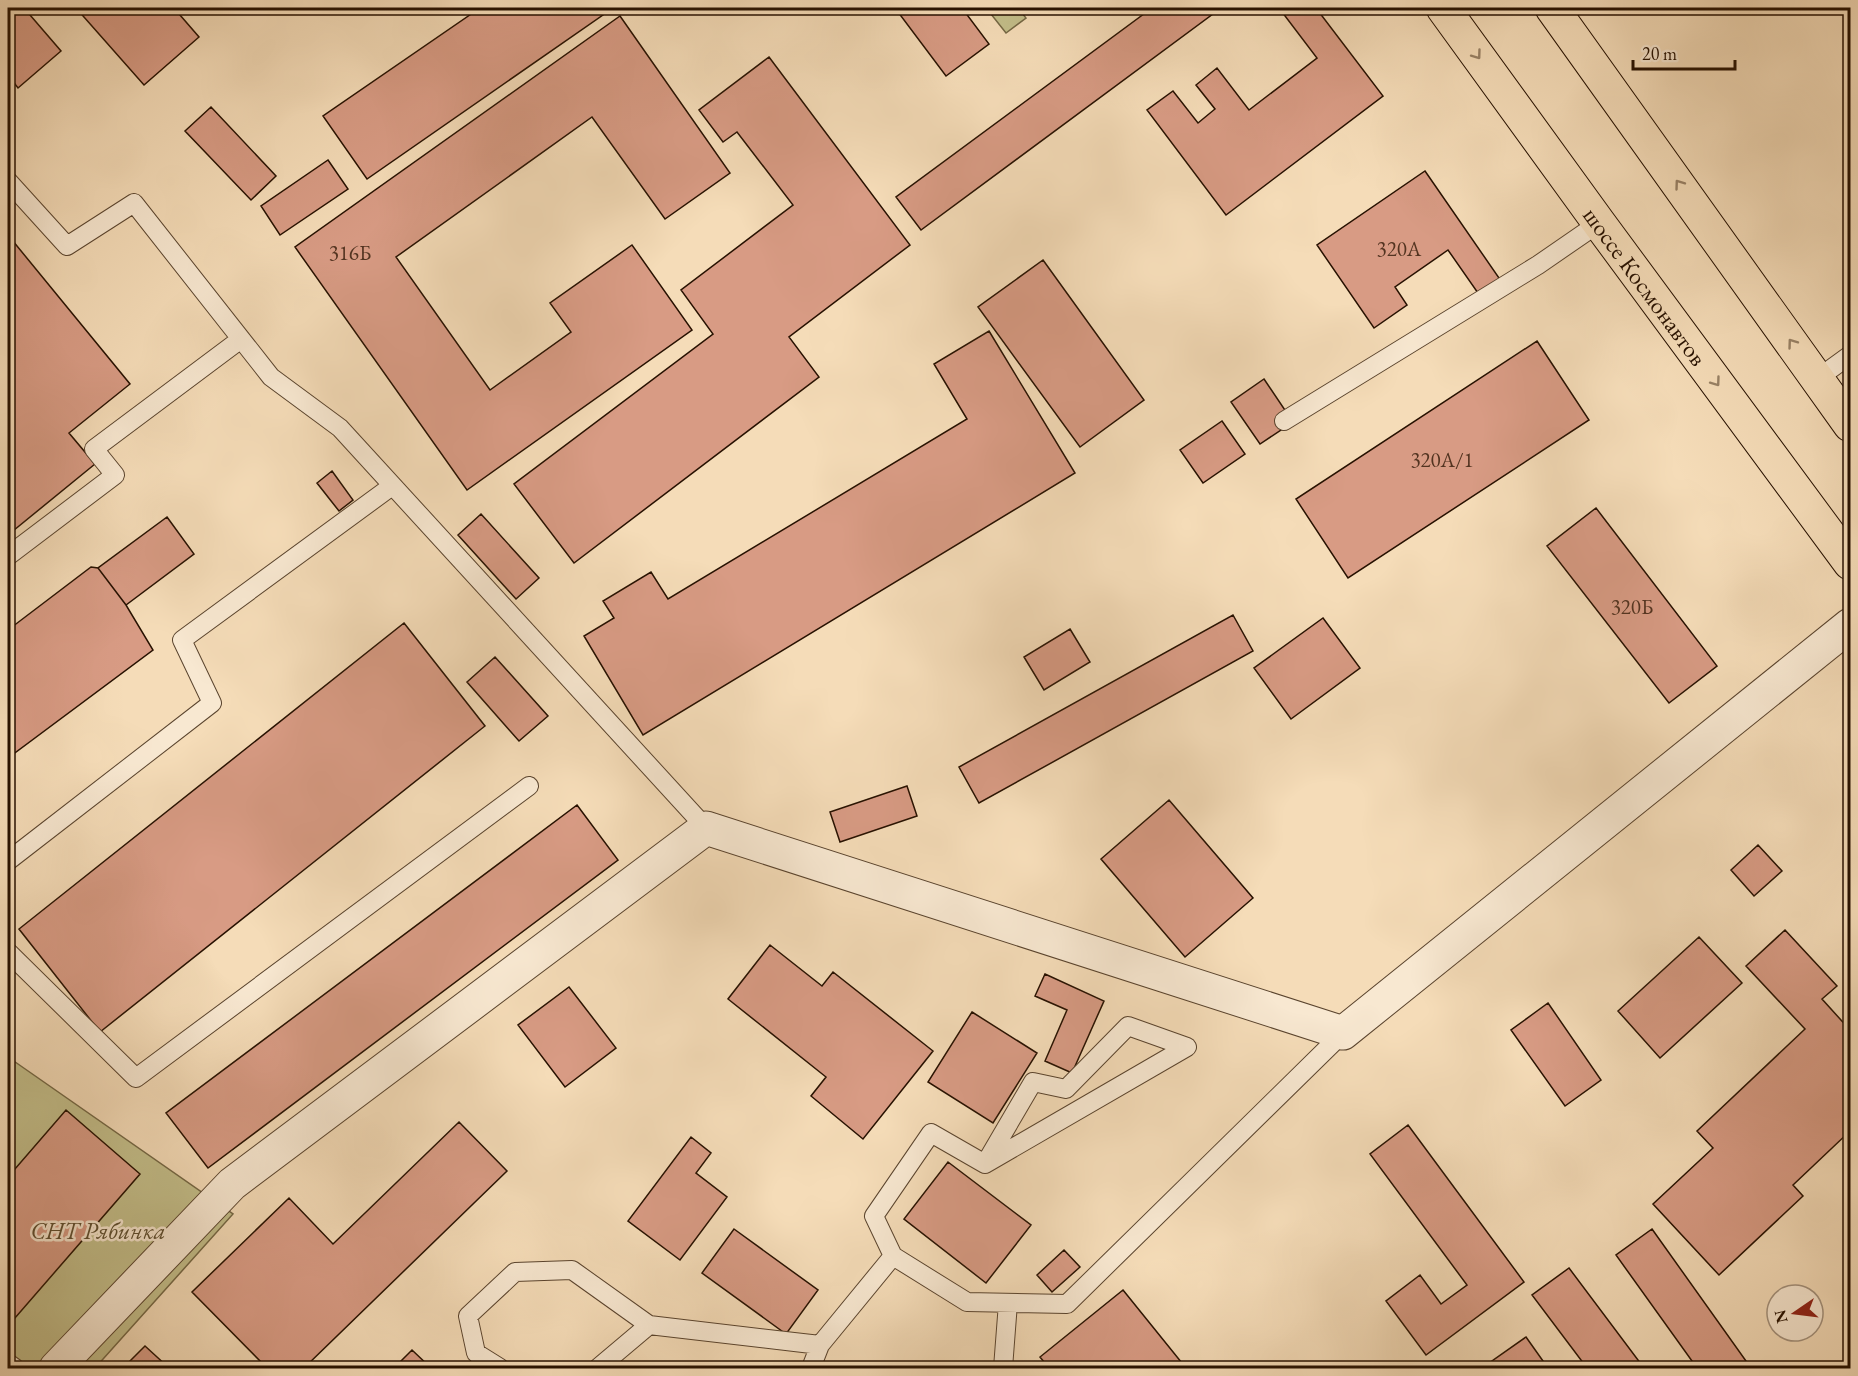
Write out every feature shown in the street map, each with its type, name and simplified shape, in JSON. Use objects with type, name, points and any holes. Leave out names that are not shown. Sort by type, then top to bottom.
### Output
[{"type":"main road","name":"шоссе Космонавтов","points":[[1443,8],[1851,563]]},
{"type":"main road","points":[[1552,8],[1851,424]]},
{"type":"street","points":[[56,1368],[232,1184],[706,828],[1343,1033],[1851,625]]},
{"type":"lane","points":[[8,181],[67,246],[134,203],[271,377],[340,428],[706,828]]},
{"type":"lane","points":[[1284,421],[1538,265],[1599,223]]},
{"type":"lane","points":[[8,556],[115,475],[94,449],[241,339]]},
{"type":"lane","points":[[1817,379],[1851,355]]},
{"type":"lane","points":[[8,861],[212,703],[182,640],[392,486]]},
{"type":"lane","points":[[8,952],[136,1078],[529,786]]},
{"type":"lane","points":[[1128,1026],[1187,1047],[985,1164],[1033,1082],[1066,1089],[1128,1026]]},
{"type":"lane","points":[[985,1164],[931,1133],[874,1216],[893,1256],[967,1302],[1067,1304],[1343,1033]]},
{"type":"lane","points":[[811,1368],[820,1345],[893,1256]]},
{"type":"lane","points":[[500,1368],[476,1353],[468,1316],[515,1272],[572,1270],[649,1325],[820,1345]]},
{"type":"lane","points":[[1003,1368],[1008,1303]]},
{"type":"lane","points":[[598,1368],[649,1325]]},
{"type":"lane","points":[[8,1364],[15,1368]]},
{"type":"green space","points":[[1018,8],[1026,18],[1006,33],[987,9]]},
{"type":"green space","name":"СНТ Рябинка","points":[[8,1057],[233,1214],[95,1368],[8,1368]]},
{"type":"building","points":[[8,8],[24,8],[61,51],[18,88],[8,75]]},
{"type":"building","points":[[76,8],[188,8],[180,15],[199,37],[144,85]]},
{"type":"building","points":[[480,8],[613,8],[367,179],[323,116]]},
{"type":"building","points":[[895,8],[962,8],[989,44],[946,76]]},
{"type":"building","points":[[1152,8],[1221,8],[921,230],[896,197]]},
{"type":"building","points":[[1279,8],[1316,8],[1383,96],[1226,215],[1147,110],[1173,91],[1198,123],[1215,109],[1196,85],[1217,68],[1249,110],[1317,58]]},
{"type":"building","points":[[620,16],[730,173],[665,219],[592,117],[396,257],[490,390],[571,332],[550,303],[632,245],[692,330],[467,490],[295,247]]},
{"type":"building","points":[[769,57],[910,245],[789,337],[819,377],[574,563],[514,484],[713,334],[681,290],[793,205],[737,132],[723,142],[699,110]]},
{"type":"building","points":[[211,107],[276,176],[251,200],[185,131]]},
{"type":"building","points":[[328,160],[348,189],[280,235],[261,206]]},
{"type":"building","points":[[1425,171],[1508,291],[1487,306],[1448,250],[1395,287],[1407,305],[1374,328],[1317,245]]},
{"type":"building","points":[[8,235],[130,384],[69,433],[95,464],[8,535]]},
{"type":"building","points":[[1043,260],[1144,400],[1080,447],[978,307]]},
{"type":"building","points":[[989,331],[1075,473],[643,735],[584,636],[614,618],[603,601],[651,572],[668,599],[967,419],[934,364]]},
{"type":"building","points":[[1537,341],[1589,420],[1348,578],[1296,499]]},
{"type":"building","points":[[1264,379],[1293,422],[1260,444],[1231,402]]},
{"type":"building","points":[[1222,421],[1245,454],[1203,483],[1180,450]]},
{"type":"building","points":[[332,471],[353,500],[339,511],[317,483]]},
{"type":"building","points":[[1596,508],[1717,666],[1669,703],[1547,546]]},
{"type":"building","points":[[481,514],[539,578],[516,599],[458,535]]},
{"type":"building","points":[[167,517],[194,554],[126,605],[98,568]]},
{"type":"building","points":[[91,567],[98,568],[126,605],[153,650],[8,758],[8,630]]},
{"type":"building","points":[[1233,615],[1253,651],[979,803],[959,767]]},
{"type":"building","points":[[1323,618],[1360,668],[1291,719],[1254,668]]},
{"type":"building","points":[[404,623],[485,726],[100,1032],[19,929]]},
{"type":"building","points":[[1070,629],[1090,662],[1044,690],[1024,657]]},
{"type":"building","points":[[495,657],[548,716],[519,741],[467,682]]},
{"type":"building","points":[[907,786],[917,816],[840,842],[830,812]]},
{"type":"building","points":[[1169,800],[1253,898],[1185,957],[1101,859]]},
{"type":"building","points":[[577,805],[618,860],[208,1168],[166,1113]]},
{"type":"building","points":[[1758,845],[1782,871],[1754,896],[1731,870]]},
{"type":"building","points":[[1785,930],[1837,986],[1822,999],[1850,1030],[1850,1131],[1793,1185],[1803,1196],[1719,1275],[1653,1204],[1713,1148],[1697,1131],[1805,1029],[1746,966]]},
{"type":"building","points":[[1699,937],[1742,983],[1660,1058],[1618,1011]]},
{"type":"building","points":[[770,945],[822,986],[833,972],[933,1051],[863,1139],[811,1096],[826,1077],[728,999]]},
{"type":"building","points":[[1045,974],[1104,1001],[1072,1073],[1045,1061],[1067,1010],[1035,996]]},
{"type":"building","points":[[569,987],[616,1048],[565,1087],[518,1025]]},
{"type":"building","points":[[1548,1003],[1601,1080],[1565,1106],[1511,1030]]},
{"type":"building","points":[[972,1012],[1037,1053],[993,1123],[928,1082]]},
{"type":"building","points":[[66,1110],[140,1174],[8,1326],[8,1177]]},
{"type":"building","points":[[459,1122],[507,1171],[304,1368],[267,1368],[192,1292],[289,1198],[333,1244]]},
{"type":"building","points":[[1408,1125],[1524,1282],[1426,1355],[1386,1301],[1420,1275],[1441,1304],[1467,1285],[1370,1154]]},
{"type":"building","points":[[691,1137],[711,1153],[696,1173],[727,1197],[680,1260],[628,1221]]},
{"type":"building","points":[[948,1162],[1031,1225],[986,1283],[904,1219]]},
{"type":"building","points":[[734,1229],[818,1290],[786,1334],[702,1273]]},
{"type":"building","points":[[1652,1229],[1751,1368],[1697,1368],[1616,1255]]},
{"type":"building","points":[[1064,1250],[1080,1267],[1052,1292],[1037,1275]]},
{"type":"building","points":[[1569,1268],[1644,1368],[1587,1368],[1532,1295]]},
{"type":"building","points":[[1123,1290],[1186,1368],[1049,1368],[1040,1357]]},
{"type":"building","points":[[1526,1337],[1548,1368],[1482,1368]]},
{"type":"building","points":[[145,1346],[169,1368],[123,1368]]},
{"type":"building","points":[[412,1350],[431,1368],[394,1368]]}]
